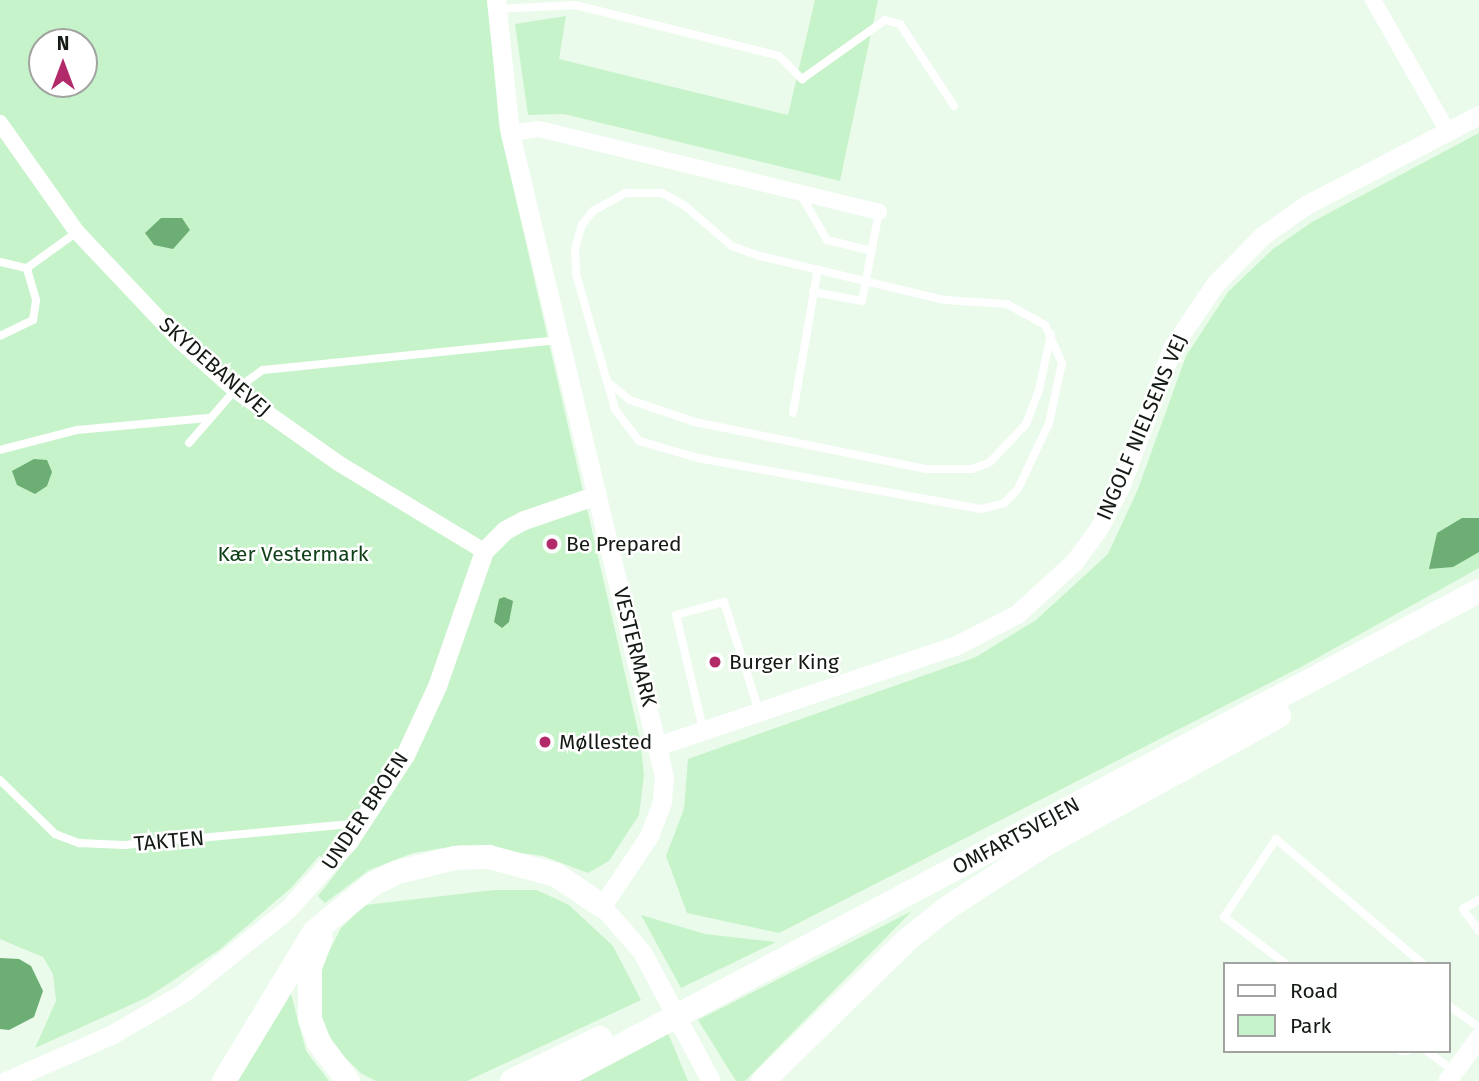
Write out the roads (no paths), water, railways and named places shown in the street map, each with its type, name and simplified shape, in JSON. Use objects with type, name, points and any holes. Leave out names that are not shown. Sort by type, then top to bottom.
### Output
[{"type":"highway","name":"OMFARTSVEJEN","points":[[554,1081],[1479,591]]},
{"type":"highway","points":[[763,1081],[907,940],[987,881],[1479,601]]},
{"type":"highway","points":[[224,1081],[307,941],[328,916],[373,884],[425,863],[489,857],[556,875],[602,905]]},
{"type":"highway","points":[[348,1081],[319,1043],[307,994],[318,944],[350,900]]},
{"type":"highway","points":[[512,1081],[698,991],[802,949]]},
{"type":"street","points":[[1373,0],[1448,132]]},
{"type":"street","name":"VESTERMARK","points":[[496,4],[510,133],[660,745],[662,802],[649,836],[602,905]]},
{"type":"street","name":"INGOLF NIELSENS VEJ","points":[[660,745],[955,646],[1017,614],[1074,562],[1099,528],[1121,485],[1173,346],[1216,283],[1262,236],[1306,205],[1479,116]]},
{"type":"street","name":"SKYDEBANEVEJ","points":[[0,123],[25,165],[78,232],[180,341],[235,390],[338,463],[484,551]]},
{"type":"street","points":[[510,133],[539,129],[879,212]]},
{"type":"street","points":[[484,551],[524,520],[597,495]]},
{"type":"street","name":"UNDER BROEN","points":[[6,1081],[111,1035],[183,993],[288,909],[362,822],[405,755],[437,686],[484,551]]},
{"type":"street","points":[[602,905],[626,929],[658,979],[711,1081]]},
{"type":"street","points":[[1450,1075],[1479,1037]]},
{"type":"lane","points":[[496,4],[591,4],[779,56],[802,79],[885,20],[900,24],[954,106]]},
{"type":"lane","points":[[800,192],[827,240],[871,251]]},
{"type":"lane","points":[[626,193],[662,193],[685,206],[732,246],[818,269],[945,300],[1007,304],[1038,319],[1051,334],[1062,363],[1049,423],[1018,489],[1003,503],[981,509],[661,450],[639,441],[626,428],[607,382],[576,274],[575,248],[582,225],[611,199],[626,193]]},
{"type":"lane","points":[[813,292],[862,300],[879,212]]},
{"type":"lane","points":[[0,262],[27,268],[78,232]]},
{"type":"lane","points":[[0,336],[33,320],[36,300],[27,268]]},
{"type":"lane","points":[[793,413],[818,269]]},
{"type":"lane","points":[[607,382],[630,400],[695,422],[925,469],[972,469],[990,462],[1026,424],[1039,390],[1051,334]]},
{"type":"lane","points":[[189,443],[235,390],[262,370],[559,340]]},
{"type":"lane","points":[[0,450],[77,429],[210,418]]},
{"type":"lane","points":[[703,729],[676,615],[724,602],[759,711]]},
{"type":"lane","name":"TAKTEN","points":[[0,780],[55,834],[79,843],[124,845],[362,822]]},
{"type":"lane","points":[[1283,962],[1224,917],[1276,839],[1421,962]]},
{"type":"lane","points":[[1479,900],[1463,909],[1479,931]]},
{"type":"lane","points":[[1451,1005],[1479,1027]]},
{"type":"lane","points":[[1429,1053],[1450,1075]]},
{"type":"place","name":"Be Prepared","points":[[552,544]]},
{"type":"place","name":"Burger King","points":[[715,662]]},
{"type":"place","name":"Møllested","points":[[545,742]]},
{"type":"park label","name":"Kær Vestermark","points":[[293,554]]}]
